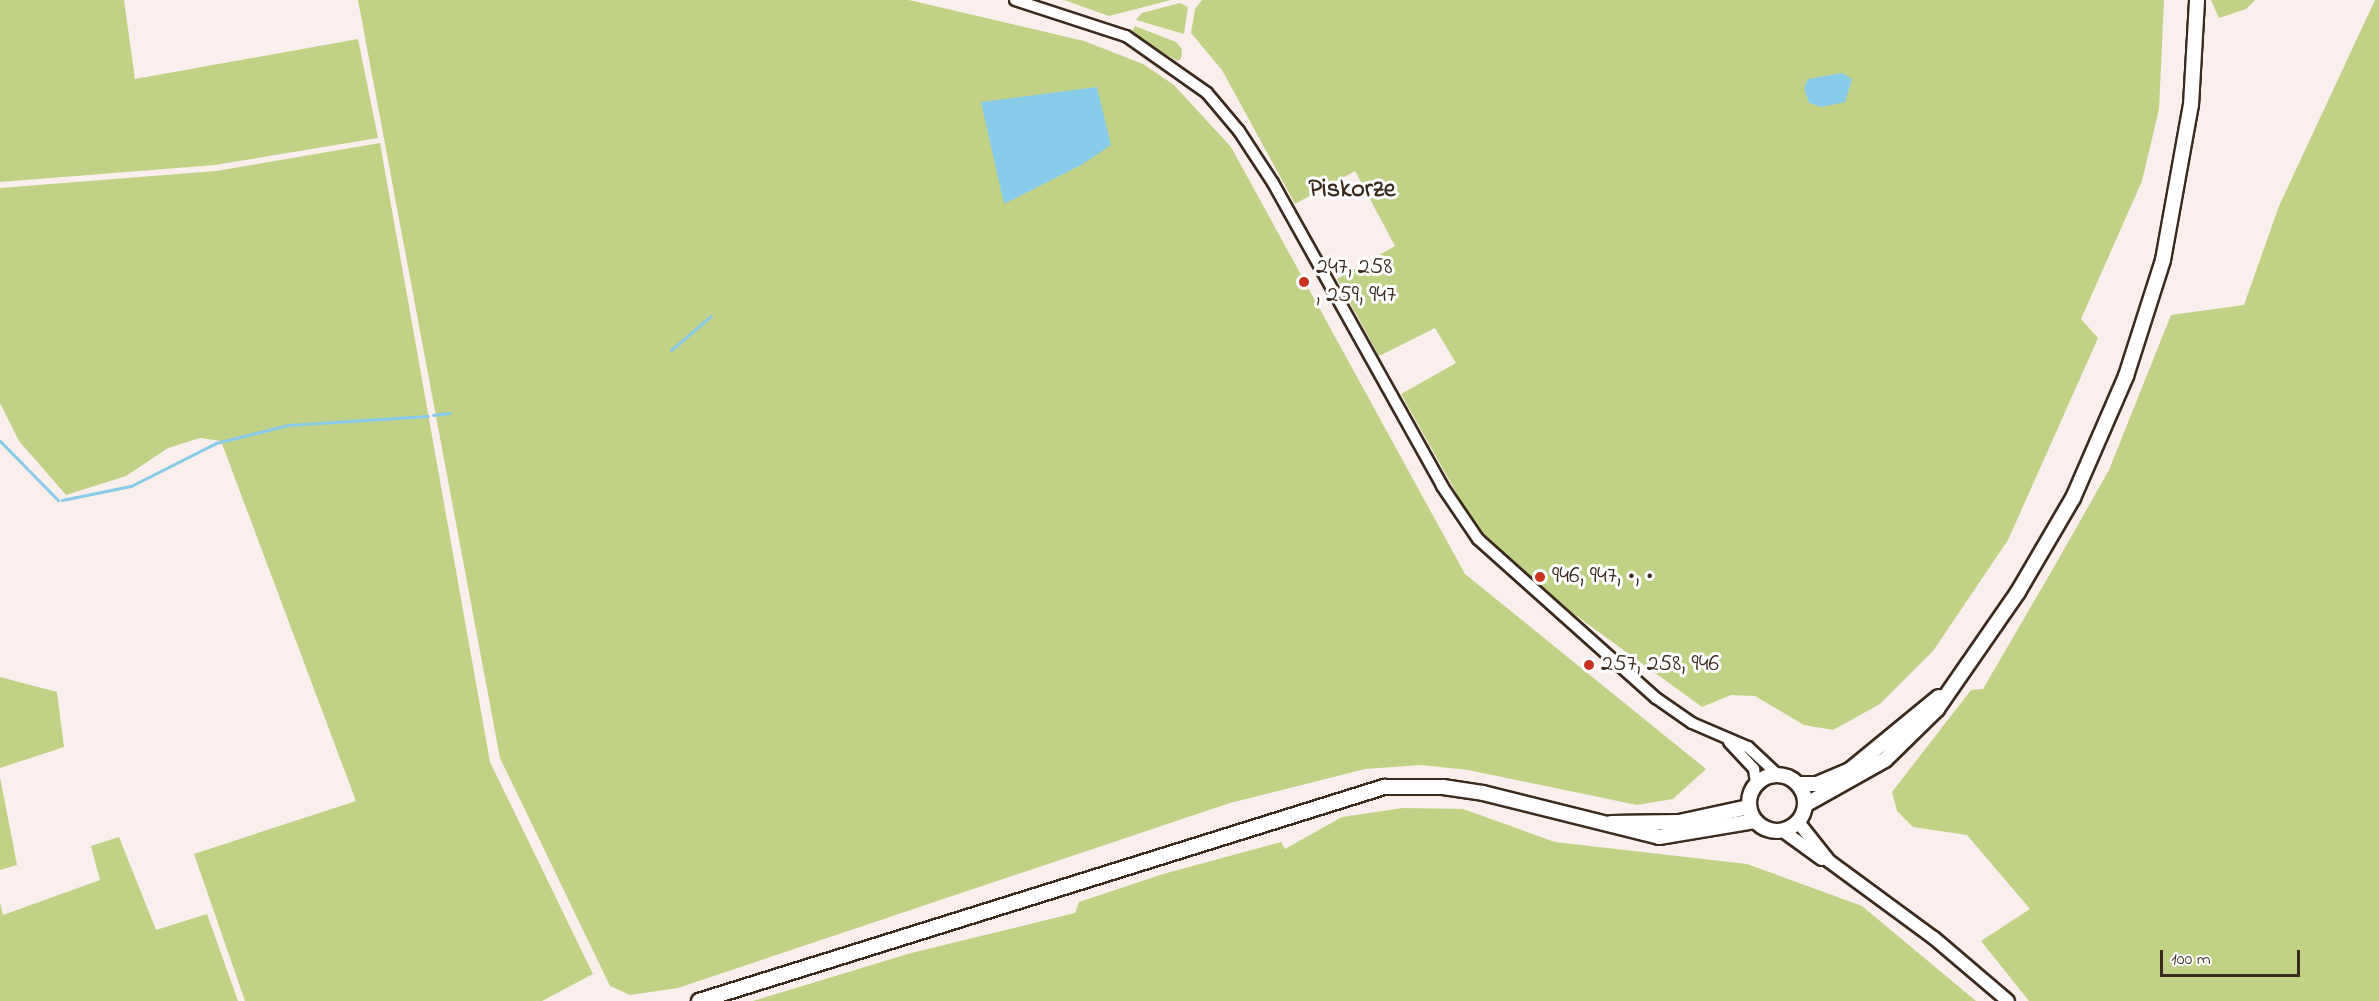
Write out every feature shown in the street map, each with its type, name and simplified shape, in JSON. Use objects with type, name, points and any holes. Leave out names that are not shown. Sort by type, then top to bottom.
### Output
[{"type":"main road","points":[[1948,690],[1850,770],[1817,784],[1798,784],[1778,775],[1756,784],[1749,807],[1755,821],[1768,830],[1783,831],[1798,822],[1805,805],[1885,760],[1921,729],[1948,690],[2051,540],[2127,376],[2161,270],[2182,174],[2197,0]]},
{"type":"main road","points":[[1798,784],[1805,805]]},
{"type":"main road","points":[[699,1001],[1384,787],[1443,787],[1483,793],[1640,836],[1672,837],[1755,821]]},
{"type":"main road","points":[[1596,823],[1679,822],[1749,807]]},
{"type":"main road","points":[[1798,822],[1829,861]]},
{"type":"main road","points":[[1783,831],[1806,851],[1829,861],[1934,938],[2008,1001]]},
{"type":"street","points":[[1015,0],[1126,36],[1189,76],[1213,100],[1273,183],[1442,486],[1478,540],[1656,698],[1729,741],[1748,747],[1778,775]]},
{"type":"street","points":[[1729,741],[1754,769],[1756,784]]},
{"type":"green space","points":[[0,0],[124,0],[135,79],[358,39],[378,138],[215,165],[0,182]]},
{"type":"green space","points":[[358,0],[909,0],[1084,41],[1143,64],[1174,85],[1231,147],[1465,574],[1706,769],[1673,799],[1637,805],[1468,770],[1421,765],[1365,769],[1230,803],[678,988],[630,995],[610,986],[500,758]]},
{"type":"green space","points":[[1064,0],[1171,0],[1109,16]]},
{"type":"green space","points":[[1202,0],[2164,0],[2159,109],[2142,181],[2081,319],[2098,338],[2008,540],[1933,651],[1880,704],[1833,730],[1804,725],[1755,696],[1731,695],[1702,707],[1490,553],[1401,394],[1456,363],[1435,328],[1379,356],[1337,279],[1395,246],[1355,171],[1295,204],[1222,70],[1191,33],[1195,9]]},
{"type":"green space","points":[[2211,0],[2255,0],[2246,9],[2219,18]]},
{"type":"green space","points":[[2375,0],[2379,0],[2379,1001],[2029,1001],[1981,941],[2030,909],[1967,835],[1913,827],[1897,811],[1892,792],[1971,690],[1983,689],[2109,470],[2171,315],[2244,305],[2279,206]]},
{"type":"green space","points":[[1180,3],[1188,7],[1184,34],[1136,20],[1142,13]]},
{"type":"green space","points":[[1135,26],[1176,42],[1182,49],[1181,59],[1177,61],[1131,33]]},
{"type":"green space","points":[[380,143],[490,762],[593,974],[542,1001],[245,1001],[194,854],[356,801],[221,441],[200,438],[168,448],[126,476],[66,495],[19,441],[0,403],[0,188],[216,171]]},
{"type":"green space","points":[[0,677],[57,692],[64,747],[0,768]]},
{"type":"green space","points":[[0,777],[17,865],[0,870]]},
{"type":"green space","points":[[1403,808],[1463,809],[1555,842],[1747,864],[1862,906],[1976,1001],[753,1001],[911,953],[1075,913],[1079,902],[1163,874],[1281,842],[1285,849],[1342,817]]},
{"type":"green space","points":[[119,837],[156,930],[207,914],[238,1001],[0,1001],[0,903],[3,915],[100,880],[91,846]]},
{"type":"water","points":[[1842,73],[1852,79],[1845,102],[1822,107],[1809,103],[1804,88],[1808,79]]},
{"type":"water","points":[[1097,87],[1111,145],[1083,164],[1004,204],[981,102]]},
{"type":"waterway","points":[[671,350],[711,316]]},
{"type":"waterway","points":[[433,415],[450,413]]},
{"type":"waterway","points":[[62,500],[131,486],[216,443],[288,425],[428,416]]},
{"type":"waterway","points":[[0,441],[58,500]]},
{"type":"place","name":"247, 258 , 259, 947","points":[[1304,282]]},
{"type":"place","name":"946, 947, •, •","points":[[1540,577]]},
{"type":"place","name":"257, 258, 946","points":[[1589,665]]},
{"type":"district","name":"Piskorze","points":[[1352,191]]}]
